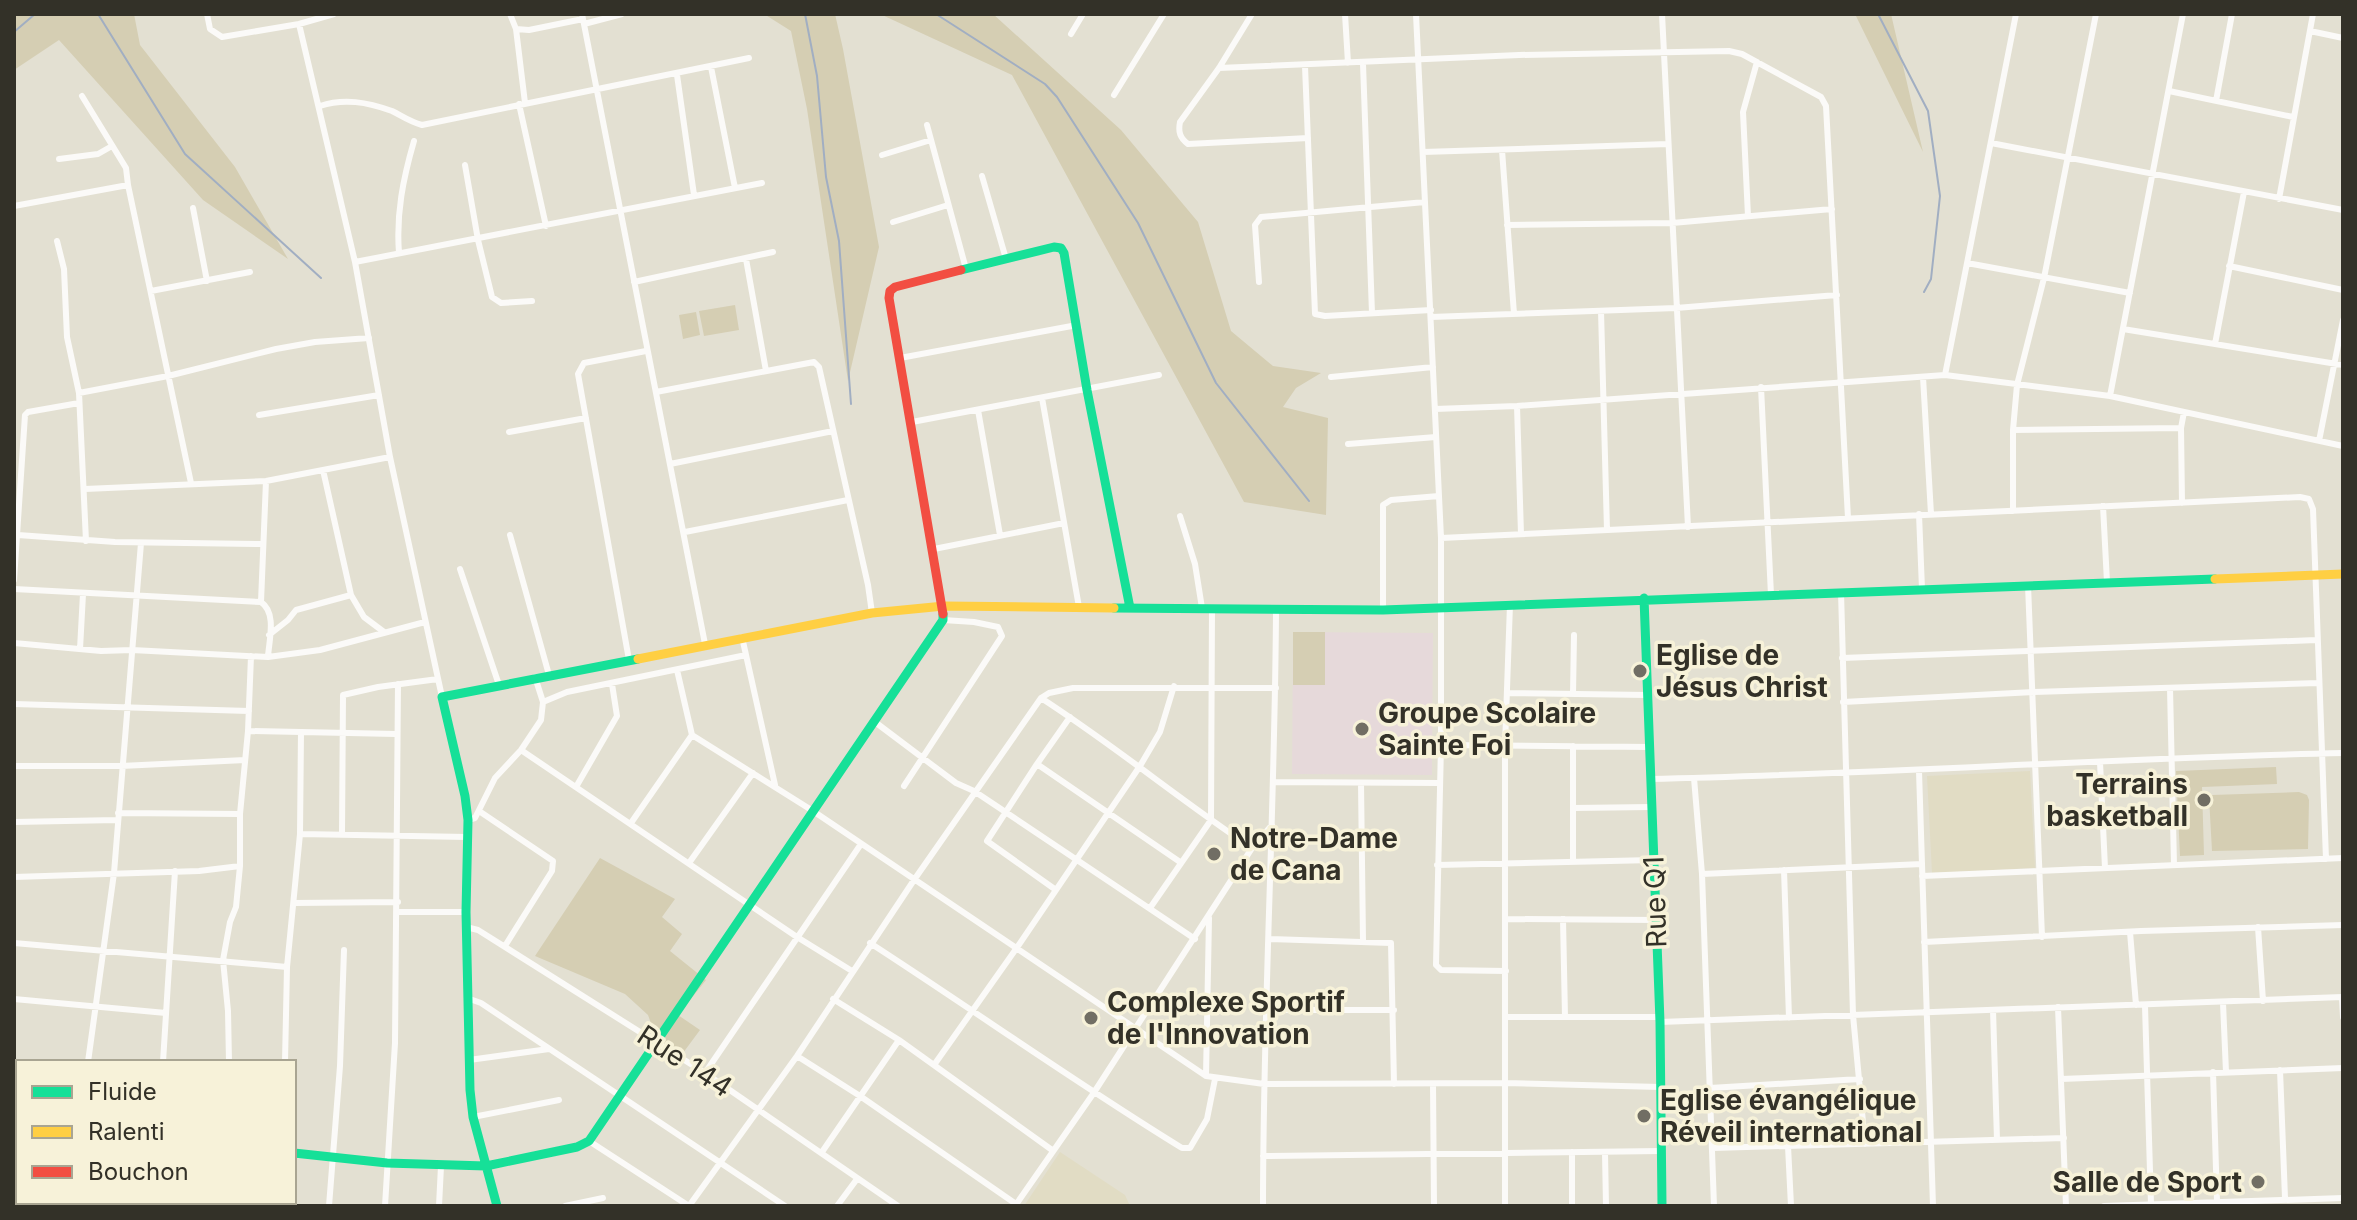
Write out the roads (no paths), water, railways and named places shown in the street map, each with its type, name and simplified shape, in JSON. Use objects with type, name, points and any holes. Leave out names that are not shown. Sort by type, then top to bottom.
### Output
[{"type":"street","points":[[207,14],[210,29],[222,37],[299,24],[334,14]]},
{"type":"street","points":[[510,14],[516,29],[522,103],[546,226]]},
{"type":"street","points":[[516,29],[529,30],[622,14]]},
{"type":"street","points":[[1071,34],[1083,14]]},
{"type":"street","points":[[1114,95],[1164,14]]},
{"type":"street","points":[[1252,14],[1219,68],[1180,122],[1179,133],[1188,144],[1308,138]]},
{"type":"street","points":[[1345,14],[1348,63]]},
{"type":"street","points":[[1416,14],[1441,538],[1437,968],[1506,971]]},
{"type":"street","points":[[1662,14],[1688,527]]},
{"type":"street","points":[[1945,375],[2016,14]]},
{"type":"street","points":[[2013,511],[2013,430],[2017,385],[2044,278],[2096,14]]},
{"type":"street","points":[[2110,396],[2183,14]]},
{"type":"street","points":[[2216,101],[2232,14]]},
{"type":"street","points":[[2279,199],[2313,14]]},
{"type":"street","points":[[583,19],[705,644]]},
{"type":"street","points":[[299,24],[355,262],[390,457],[465,796],[468,820],[467,998],[473,1117],[497,1206]]},
{"type":"street","points":[[2310,31],[2343,38]]},
{"type":"street","points":[[1219,68],[1736,51],[1825,101],[1848,518]]},
{"type":"street","points":[[320,106],[338,100],[363,103],[395,112],[407,122],[422,125],[749,58]]},
{"type":"street","points":[[1748,216],[1743,112],[1757,62]]},
{"type":"street","points":[[1363,64],[1372,313]]},
{"type":"street","points":[[1305,66],[1315,314],[1601,311],[1837,295]]},
{"type":"street","points":[[711,67],[735,188]]},
{"type":"street","points":[[677,75],[694,195]]},
{"type":"street","points":[[2169,91],[2293,117]]},
{"type":"street","points":[[82,96],[126,168],[191,483]]},
{"type":"street","points":[[927,125],[966,269]]},
{"type":"street","points":[[882,155],[931,140]]},
{"type":"street","points":[[399,253],[398,210],[414,141]]},
{"type":"street","points":[[1991,143],[2343,210]]},
{"type":"street","points":[[1423,152],[1668,144]]},
{"type":"street","points":[[59,159],[98,154],[112,146]]},
{"type":"street","points":[[1502,150],[1514,314]]},
{"type":"street","points":[[465,165],[492,297],[501,303],[532,301]]},
{"type":"street","points":[[982,176],[1006,259]]},
{"type":"street","points":[[355,262],[762,183]]},
{"type":"street","points":[[14,206],[128,185]]},
{"type":"street","points":[[2215,344],[2244,192]]},
{"type":"street","points":[[1259,282],[1257,220],[1266,216],[1425,202]]},
{"type":"street","points":[[893,222],[948,205]]},
{"type":"street","points":[[193,208],[207,281]]},
{"type":"street","points":[[1507,225],[1672,223],[1832,209]]},
{"type":"street","points":[[57,241],[64,269],[67,337],[79,393],[86,541]]},
{"type":"street","points":[[296,1153],[387,1163],[486,1166],[577,1147],[589,1141],[653,1040],[750,905],[943,620],[944,606],[890,291],[895,287],[1054,247],[1061,248],[1130,608]]},
{"type":"street","points":[[634,282],[773,252]]},
{"type":"street","points":[[746,259],[766,371]]},
{"type":"street","points":[[1967,263],[2130,293]]},
{"type":"street","points":[[2229,266],[2343,290]]},
{"type":"street","points":[[151,291],[250,272]]},
{"type":"street","points":[[1601,311],[1607,530]]},
{"type":"street","points":[[2319,441],[2343,320]]},
{"type":"street","points":[[900,358],[1077,325]]},
{"type":"street","points":[[2123,329],[2343,365]]},
{"type":"street","points":[[79,393],[168,376],[276,349],[369,338]]},
{"type":"street","points":[[629,660],[578,374],[579,367],[591,361],[646,351]]},
{"type":"street","points":[[656,392],[814,362],[819,367],[872,613]]},
{"type":"street","points":[[1331,377],[1433,367]]},
{"type":"street","points":[[912,422],[1159,375]]},
{"type":"street","points":[[1435,409],[1517,406],[1945,375],[2110,396],[2343,446]]},
{"type":"street","points":[[1923,377],[1931,514]]},
{"type":"street","points":[[1761,387],[1771,595]]},
{"type":"street","points":[[259,415],[379,395]]},
{"type":"street","points":[[1042,398],[1079,607]]},
{"type":"street","points":[[14,580],[25,415],[79,403]]},
{"type":"street","points":[[1517,406],[1521,534]]},
{"type":"street","points":[[978,410],[1000,535]]},
{"type":"street","points":[[2182,503],[2181,428],[2184,412]]},
{"type":"street","points":[[509,432],[586,418]]},
{"type":"street","points":[[2013,430],[2181,428]]},
{"type":"street","points":[[670,464],[833,431]]},
{"type":"street","points":[[1348,444],[1436,437]]},
{"type":"street","points":[[85,489],[266,481],[390,457]]},
{"type":"street","points":[[323,470],[351,595],[364,617],[384,632]]},
{"type":"street","points":[[266,481],[261,602],[270,613],[268,657]]},
{"type":"street","points":[[1383,610],[1383,505],[1391,500],[1439,496]]},
{"type":"street","points":[[1441,538],[1919,514],[2309,499],[2313,509],[2326,859]]},
{"type":"street","points":[[685,532],[848,500]]},
{"type":"street","points":[[2103,506],[2107,582]]},
{"type":"street","points":[[1919,514],[1922,589]]},
{"type":"street","points":[[1150,908],[1211,820],[1213,688],[1207,609],[1180,516]]},
{"type":"street","points":[[934,549],[1064,523]]},
{"type":"street","points":[[18,535],[86,541],[263,544]]},
{"type":"street","points":[[510,535],[549,675]]},
{"type":"street","points":[[88,1060],[114,873],[141,543]]},
{"type":"street","points":[[460,569],[499,685]]},
{"type":"street","points":[[442,697],[872,613],[944,606],[1383,610],[2343,574]]},
{"type":"street","points":[[2028,585],[2042,937]]},
{"type":"street","points":[[14,589],[261,602]]},
{"type":"street","points":[[1841,592],[1853,1015],[1865,1144]]},
{"type":"street","points":[[80,649],[83,594]]},
{"type":"street","points":[[269,635],[302,607],[351,595]]},
{"type":"street","name":"Rue Q1","points":[[1644,598],[1659,1020],[1662,1206]]},
{"type":"street","points":[[1505,1206],[1505,746],[1510,604]]},
{"type":"street","points":[[1263,1206],[1276,610]]},
{"type":"street","points":[[904,786],[1002,636],[998,627],[990,624],[943,620]]},
{"type":"street","points":[[14,643],[268,657],[320,650],[425,622]]},
{"type":"street","points":[[1573,694],[1574,635]]},
{"type":"street","points":[[742,637],[775,785]]},
{"type":"street","points":[[1842,658],[2316,640]]},
{"type":"street","points":[[543,702],[567,692],[746,655]]},
{"type":"street","points":[[229,1060],[223,960],[236,907],[240,866],[240,814],[251,656]]},
{"type":"street","points":[[677,670],[692,735],[775,785],[1206,1076],[1264,1084],[1504,1083],[1660,1087]]},
{"type":"street","points":[[468,820],[475,818],[495,778],[521,750],[541,720],[543,702],[535,677]]},
{"type":"street","points":[[342,834],[343,695],[438,679]]},
{"type":"street","points":[[1843,702],[2318,683]]},
{"type":"street","points":[[385,1206],[395,1043],[398,684]]},
{"type":"street","points":[[576,787],[617,716],[612,684]]},
{"type":"street","points":[[934,1065],[1140,766],[1160,732],[1174,686]]},
{"type":"street","points":[[589,1141],[689,1206],[797,1056],[870,943],[1041,698],[1073,688],[1276,688]]},
{"type":"street","points":[[2170,688],[2174,865]]},
{"type":"street","points":[[1509,693],[1647,695]]},
{"type":"street","points":[[1041,698],[1252,848]]},
{"type":"street","points":[[14,704],[249,711]]},
{"type":"street","points":[[1056,890],[987,843],[1070,717]]},
{"type":"street","points":[[875,722],[956,783],[974,791],[1195,939]]},
{"type":"street","points":[[248,731],[396,734]]},
{"type":"street","points":[[285,1060],[287,967],[300,834],[301,732]]},
{"type":"street","points":[[631,823],[692,735]]},
{"type":"street","points":[[1441,745],[1649,747]]},
{"type":"street","points":[[1573,746],[1573,862]]},
{"type":"street","points":[[521,750],[852,971]]},
{"type":"street","points":[[1650,779],[2343,753]]},
{"type":"street","points":[[14,766],[121,766],[245,760]]},
{"type":"street","points":[[2100,762],[2105,868]]},
{"type":"street","points":[[1037,764],[1180,862]]},
{"type":"street","points":[[1919,771],[1933,1206]]},
{"type":"street","points":[[689,863],[753,773]]},
{"type":"street","points":[[1694,778],[1702,874],[1714,1206]]},
{"type":"street","points":[[1273,782],[1440,783]]},
{"type":"street","points":[[1361,783],[1363,941]]},
{"type":"street","points":[[1573,808],[1651,807]]},
{"type":"street","points":[[479,811],[553,861],[552,871],[505,946]]},
{"type":"street","points":[[14,822],[240,814]]},
{"type":"street","points":[[797,1056],[1016,1205],[1136,1030],[1252,848],[1272,825]]},
{"type":"street","points":[[300,834],[467,837]]},
{"type":"street","points":[[705,1073],[861,844]]},
{"type":"street","points":[[1922,876],[2343,858]]},
{"type":"street","points":[[1437,865],[1653,860]]},
{"type":"street","points":[[1702,874],[1922,864]]},
{"type":"street","points":[[14,877],[240,866]]},
{"type":"street","points":[[1784,870],[1789,1018]]},
{"type":"street","points":[[163,1060],[175,871]]},
{"type":"street","points":[[294,903],[398,902]]},
{"type":"street","points":[[397,912],[466,912]]},
{"type":"street","points":[[1206,1076],[1209,918]]},
{"type":"street","points":[[1506,919],[1656,920]]},
{"type":"street","points":[[1563,919],[1565,1017]]},
{"type":"street","points":[[1924,942],[2343,925]]},
{"type":"street","name":"Rue 144","points":[[466,927],[478,930],[505,946],[705,1073],[898,1206]]},
{"type":"street","points":[[2258,927],[2263,1001]]},
{"type":"street","points":[[2130,932],[2136,1005]]},
{"type":"street","points":[[1270,939],[1391,943],[1394,1084]]},
{"type":"street","points":[[14,943],[287,967]]},
{"type":"street","points":[[870,943],[972,1009],[1093,1094],[1186,1150],[1207,1119],[1215,1079]]},
{"type":"street","points":[[329,1206],[341,1054],[344,950]]},
{"type":"street","points":[[1505,1017],[1707,1021],[2343,997],[2343,1017]]},
{"type":"street","points":[[467,998],[481,1003],[785,1206]]},
{"type":"street","points":[[14,999],[166,1013]]},
{"type":"street","points":[[833,999],[899,1040],[1052,1150]]},
{"type":"street","points":[[2223,1003],[2226,1072]]},
{"type":"street","points":[[2145,1006],[2151,1204]]},
{"type":"street","points":[[2058,1007],[2066,1206]]},
{"type":"street","points":[[1267,1010],[1394,1010]]},
{"type":"street","points":[[1993,1010],[1997,1140]]},
{"type":"street","points":[[822,1152],[899,1040]]},
{"type":"street","points":[[469,1060],[550,1049]]},
{"type":"street","points":[[2061,1079],[2343,1068]]},
{"type":"street","points":[[2280,1070],[2285,1198]]},
{"type":"street","points":[[2213,1072],[2217,1201]]},
{"type":"street","points":[[1710,1088],[1860,1079]]},
{"type":"street","points":[[1433,1084],[1434,1206]]},
{"type":"street","points":[[473,1117],[559,1100]]},
{"type":"street","points":[[1713,1148],[2064,1138]]},
{"type":"street","points":[[1788,1146],[1791,1206]]},
{"type":"street","points":[[1263,1156],[1660,1151]]},
{"type":"street","points":[[1572,1152],[1572,1206]]},
{"type":"street","points":[[1605,1153],[1606,1206]]},
{"type":"street","points":[[439,1206],[441,1166]]},
{"type":"street","points":[[837,1206],[857,1179]]},
{"type":"street","points":[[565,1206],[603,1198]]},
{"type":"street","points":[[2104,1206],[2343,1198]]},
{"type":"waterway","points":[[14,32],[35,14]]},
{"type":"waterway","points":[[98,14],[185,154],[321,278]]},
{"type":"waterway","points":[[805,14],[817,76],[826,177],[839,241],[851,404]]},
{"type":"waterway","points":[[936,14],[1045,84],[1057,97],[1138,223],[1216,383],[1309,501]]},
{"type":"waterway","points":[[1878,14],[1928,111],[1940,196],[1931,279],[1924,292]]},
{"type":"place","name":"Eglise de Jésus Christ","points":[[1640,671]]},
{"type":"place","name":"Groupe Scolaire Sainte Foi","points":[[1362,729]]},
{"type":"place","name":"Terrains basketball","points":[[2204,800]]},
{"type":"place","name":"Notre-Dame de Cana","points":[[1214,854]]},
{"type":"place","name":"Complexe Sportif de l'Innovation","points":[[1091,1018]]},
{"type":"place","name":"Eglise évangélique Réveil international","points":[[1644,1116]]},
{"type":"place","name":"Salle de Sport","points":[[2258,1182]]}]
